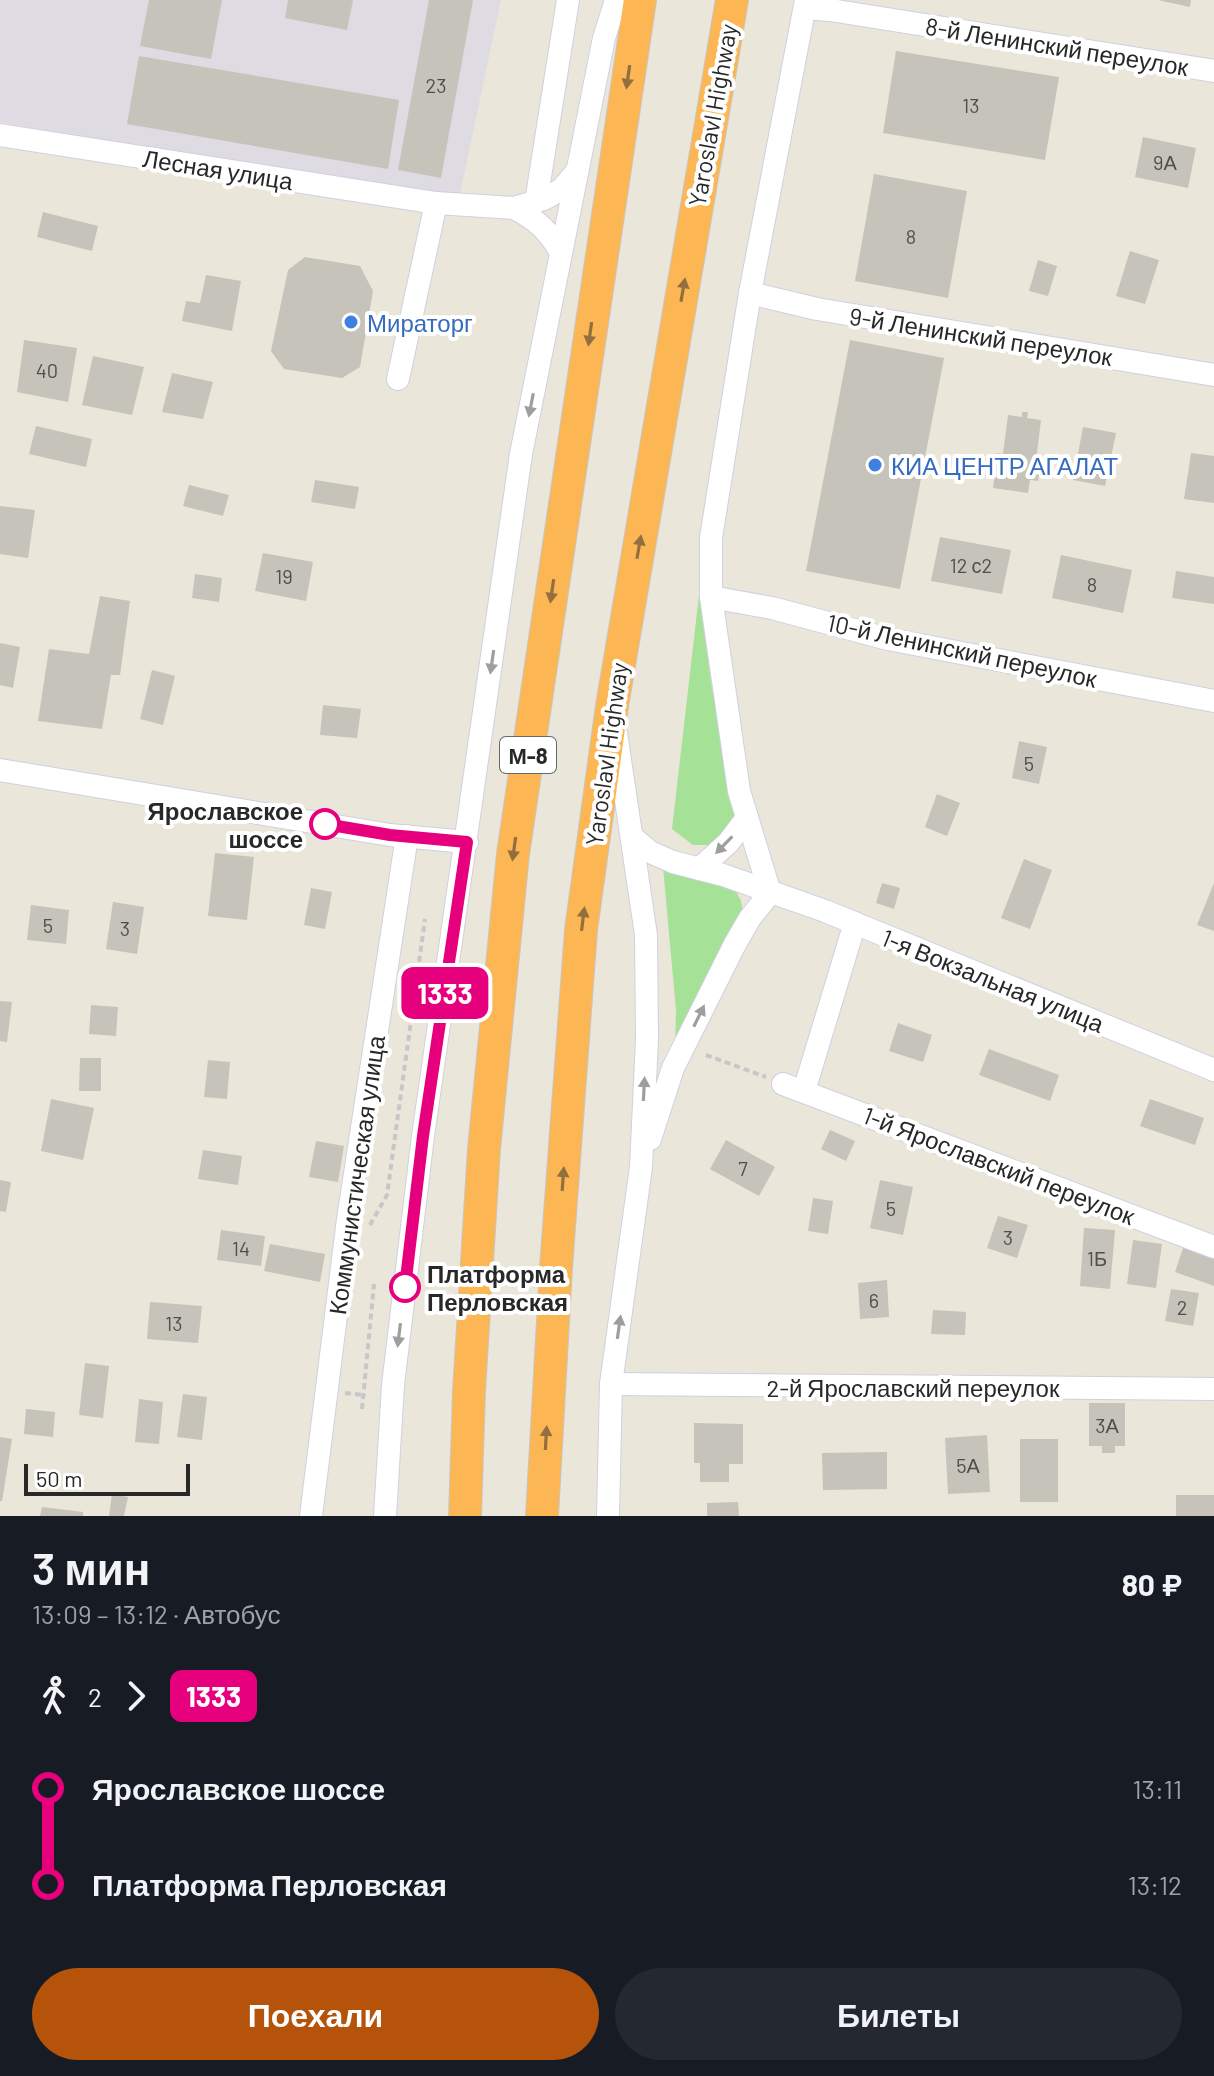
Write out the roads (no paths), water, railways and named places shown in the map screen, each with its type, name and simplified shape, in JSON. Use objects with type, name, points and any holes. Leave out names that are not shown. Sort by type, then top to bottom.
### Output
[{"type":"highway","name":"М-8","points":[[465,1516],[469,1391],[484,1149],[513,854],[640,0]]},
{"type":"highway","name":"Yaroslavl Highway","points":[[542,1516],[557,1253],[581,930],[612,706],[732,0]]},
{"type":"street","points":[[525,205],[568,0]]},
{"type":"street","points":[[385,1516],[393,1385],[423,1136],[521,454],[604,38],[616,0]]},
{"type":"street","points":[[641,1167],[673,1068],[735,944],[770,893],[739,791],[711,597],[711,538],[750,293],[805,4]]},
{"type":"street","name":"8-й Ленинский переулок","points":[[805,4],[1214,71]]},
{"type":"street","name":"Лесная улица","points":[[0,135],[436,203],[525,205]]},
{"type":"street","points":[[525,205],[562,189],[578,170]]},
{"type":"street","points":[[398,379],[436,203]]},
{"type":"street","points":[[525,205],[551,234],[561,253]]},
{"type":"street","name":"9-й Ленинский переулок","points":[[750,293],[817,309],[1214,375]]},
{"type":"street","name":"10-й Ленинский переулок","points":[[711,597],[772,608],[888,639],[1214,701]]},
{"type":"street","points":[[608,1516],[611,1384],[641,1167],[647,1039],[646,935],[612,706]]},
{"type":"street","points":[[0,770],[407,836],[467,842]]},
{"type":"street","points":[[699,869],[728,843],[747,818]]},
{"type":"street","name":"Коммунистическая улица","points":[[311,1516],[348,1219],[407,836]]},
{"type":"street","name":"1-я Вокзальная улица","points":[[632,837],[650,852],[855,923],[1214,1070]]},
{"type":"street","name":"1-й Ярославский переулок","points":[[855,923],[793,1088],[1214,1247]]},
{"type":"street","name":"2-й Ярославский переулок","points":[[611,1384],[1214,1389]]},
{"type":"place","name":"Мираторг","points":[[351,322]]},
{"type":"place","name":"КИА ЦЕНТР АГАЛАТ","points":[[875,465]]},
{"type":"place","name":"Ярославское шоссе","points":[[325,824]]},
{"type":"place","name":"Платформа Перловская","points":[[405,1287]]}]
